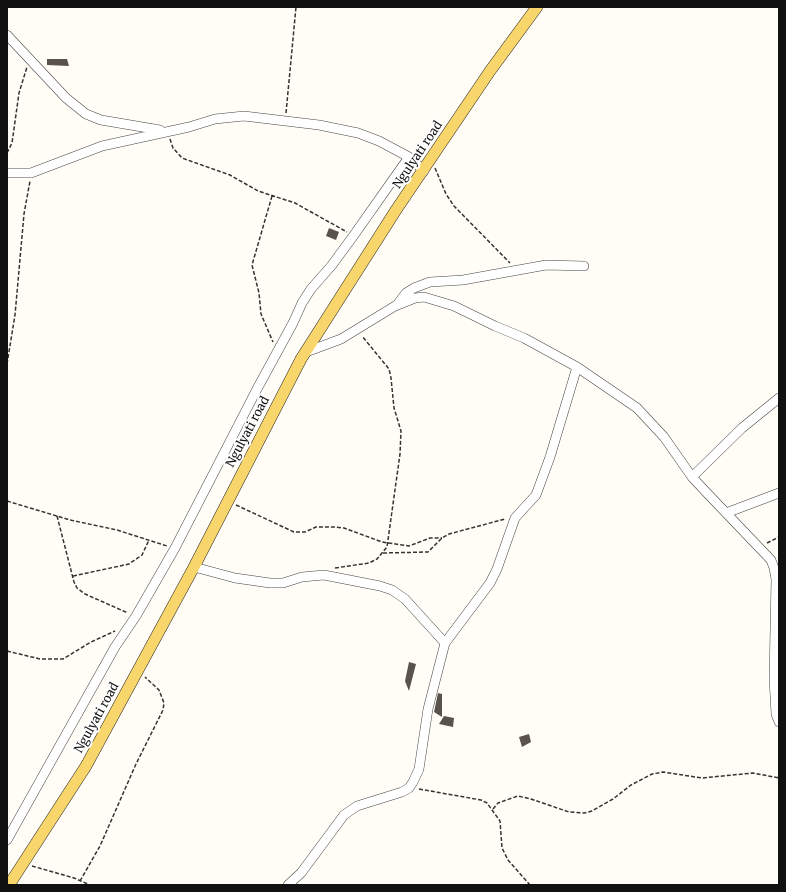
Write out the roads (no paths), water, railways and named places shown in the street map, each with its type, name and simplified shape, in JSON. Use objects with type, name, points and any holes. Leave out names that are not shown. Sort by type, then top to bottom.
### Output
[{"type":"main road","name":"Ngulyati road","points":[[9,885],[86,766],[194,566],[306,352],[396,210],[424,171],[490,71],[537,7]]},
{"type":"street","points":[[7,35],[66,98],[86,114],[101,120],[167,131]]},
{"type":"street","points":[[7,173],[31,173],[102,146],[215,119],[244,116],[342,129],[379,141],[409,157],[424,171]]},
{"type":"street","points":[[7,840],[115,647],[136,616],[175,548],[310,289],[332,265],[409,157]]},
{"type":"street","points":[[397,305],[406,293],[414,288],[430,282],[463,280],[515,269],[546,265],[584,266]]},
{"type":"street","points":[[306,352],[330,344],[397,305],[415,298],[424,297],[434,299],[524,338],[577,367],[636,408],[664,437],[692,477],[771,560],[776,580],[774,679],[776,714],[779,722]]},
{"type":"street","points":[[288,885],[301,872],[344,815],[357,806],[402,792],[409,788],[419,769],[428,709],[445,643],[490,583],[517,516],[536,495],[541,485],[577,367]]},
{"type":"street","points":[[692,477],[742,428],[779,398]]},
{"type":"street","points":[[726,514],[779,493]]},
{"type":"street","points":[[194,566],[235,578],[270,583],[283,583],[302,577],[324,574],[392,590],[406,599],[445,643]]}]
